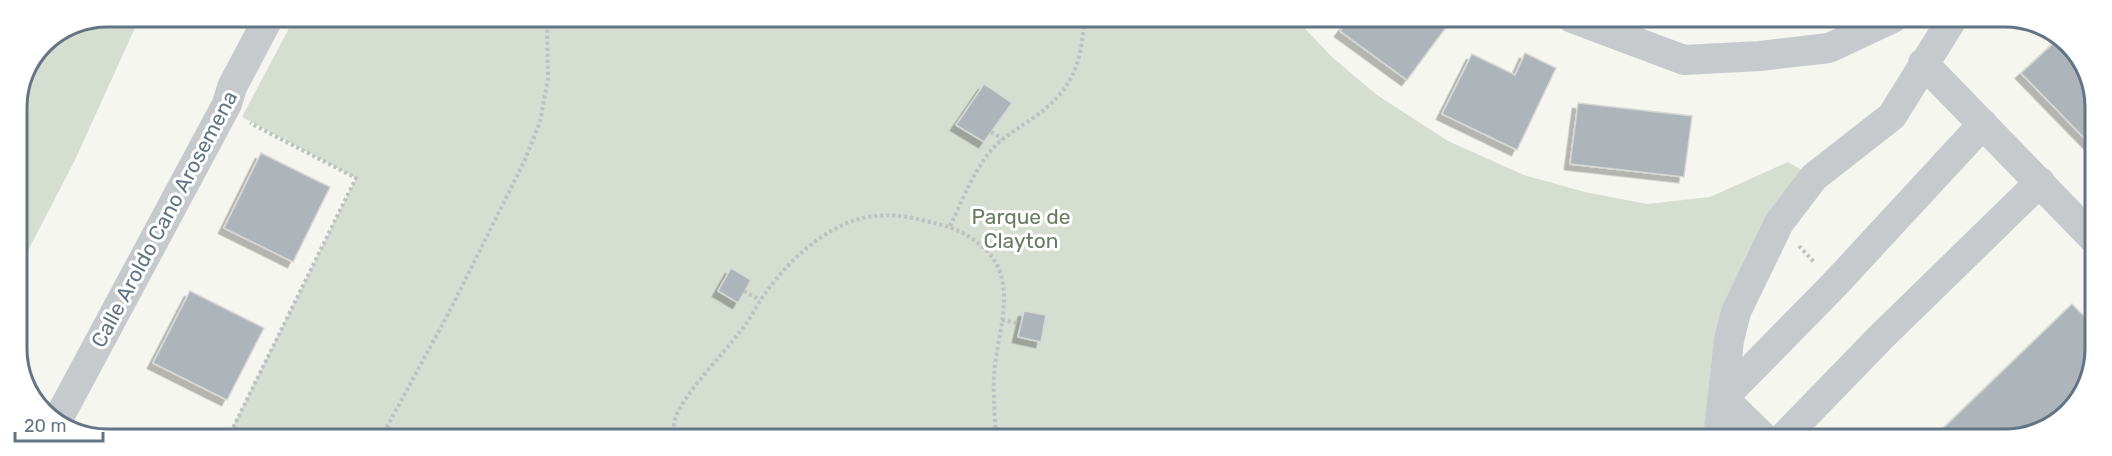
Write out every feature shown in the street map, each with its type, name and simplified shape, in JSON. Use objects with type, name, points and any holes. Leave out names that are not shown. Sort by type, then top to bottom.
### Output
[{"type":"street","name":"Calle Aroldo Cano Arosemena","points":[[61,414],[227,104],[232,87],[263,27]]},
{"type":"street","points":[[1596,27],[1684,60],[1760,56],[1828,48],[1874,27]]},
{"type":"street","points":[[1719,429],[1729,340],[1736,312],[1779,223],[1814,177],[1892,116],[1947,27]]},
{"type":"street","points":[[1923,63],[2085,230]]},
{"type":"street","points":[[1723,398],[1834,285],[1983,124]]},
{"type":"street","points":[[1792,429],[1881,337],[2040,182]]},
{"type":"street","points":[[1723,398],[1755,429]]},
{"type":"path","points":[[386,429],[448,314],[524,162],[540,122],[548,78],[547,27]]},
{"type":"path","points":[[950,226],[984,159],[1003,139],[1057,99],[1066,87],[1073,75],[1080,51],[1083,27]]},
{"type":"path","points":[[232,429],[356,178],[244,119]]},
{"type":"path","points":[[992,132],[1003,139]]},
{"type":"path","points":[[673,429],[676,416],[687,398],[743,329],[760,300],[785,268],[805,249],[838,228],[856,220],[875,216],[913,218],[950,226],[969,236],[987,250],[999,270],[1004,291],[994,377],[996,429]]},
{"type":"path","points":[[1779,223],[1834,285]]},
{"type":"path","points":[[744,291],[760,300]]},
{"type":"path","points":[[1002,320],[1021,324]]},
{"type":"green space","points":[[107,27],[135,27],[75,160],[27,253],[27,102],[35,72],[54,47],[82,31]]},
{"type":"green space","name":"Parque de Clayton","points":[[290,27],[1304,27],[1332,57],[1377,95],[1448,141],[1524,175],[1585,192],[1647,204],[1710,197],[1788,162],[1814,177],[1753,273],[1720,429],[231,429],[356,178],[242,117]]},
{"type":"building","points":[[1343,27],[1446,27],[1407,80],[1340,31]]},
{"type":"building","points":[[2053,43],[2068,58],[2081,82],[2085,107],[2085,139],[2021,73]]},
{"type":"building","points":[[1525,53],[1556,68],[1517,150],[1442,114],[1472,54],[1515,75]]},
{"type":"building","points":[[984,84],[1012,103],[984,142],[956,125]]},
{"type":"building","points":[[1578,103],[1692,116],[1684,177],[1570,164]]},
{"type":"building","points":[[261,153],[330,187],[293,262],[224,228]]},
{"type":"building","points":[[731,268],[751,280],[738,303],[718,291]]},
{"type":"building","points":[[190,291],[264,328],[227,400],[153,363]]},
{"type":"building","points":[[2072,304],[2085,317],[2085,349],[2079,379],[2068,398],[2058,409],[2045,418],[2020,427],[1942,429]]},
{"type":"building","points":[[1024,311],[1046,315],[1041,342],[1018,337]]}]
